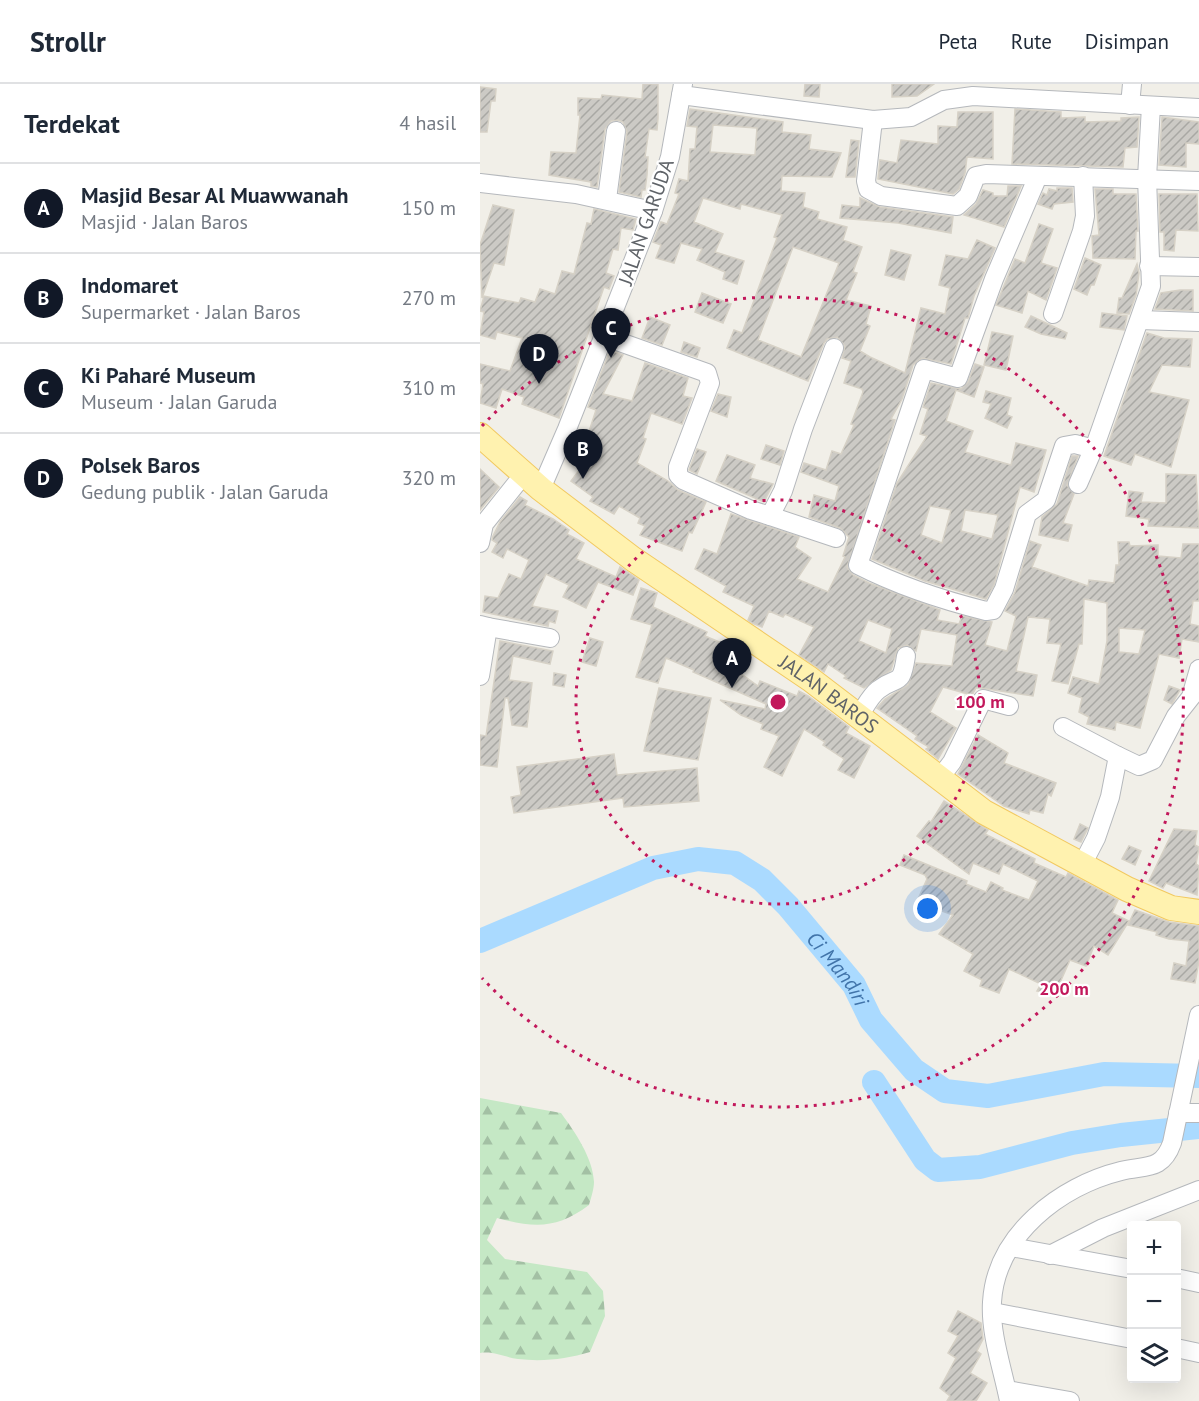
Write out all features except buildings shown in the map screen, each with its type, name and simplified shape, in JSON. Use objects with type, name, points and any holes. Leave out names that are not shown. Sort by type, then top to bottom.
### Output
[{"type":"main road","name":"JALAN BAROS","points":[[480,435],[532,481],[633,559],[810,679],[984,812],[1153,901],[1171,908],[1199,912]]},
{"type":"street","points":[[1130,105],[1132,84]]},
{"type":"street","points":[[682,90],[873,120],[911,117],[953,97],[1199,108]]},
{"type":"street","name":"JALAN GARUDA","points":[[482,523],[532,481],[567,429],[653,211],[670,157],[682,90]]},
{"type":"street","points":[[1078,484],[1094,449],[1151,286],[1147,178],[1151,106]]},
{"type":"street","points":[[873,120],[866,181],[868,189],[874,194],[952,207],[963,202],[974,178],[980,174],[1199,181]]},
{"type":"street","points":[[607,199],[616,131]]},
{"type":"street","points":[[1038,176],[994,279],[985,310],[958,378],[924,369],[858,565],[891,582],[986,611],[993,610],[1004,589],[1027,514],[1031,509],[1044,503],[1050,494],[1060,452],[1069,444],[1094,449]]},
{"type":"street","points":[[1053,314],[1082,231],[1085,216],[1083,176]]},
{"type":"street","points":[[481,187],[607,199],[653,211]]},
{"type":"street","points":[[1149,266],[1199,267]]},
{"type":"street","points":[[1140,320],[1199,322]]},
{"type":"street","points":[[603,336],[707,373],[710,383],[678,467],[678,475],[683,480],[751,510],[836,538]]},
{"type":"street","points":[[770,516],[783,491],[803,429],[834,348]]},
{"type":"street","points":[[480,543],[482,523]]},
{"type":"street","points":[[480,676],[484,626],[550,638]]},
{"type":"street","points":[[858,717],[878,689],[897,681],[903,674],[906,656]]},
{"type":"street","points":[[1063,727],[1139,766],[1153,760],[1176,716],[1191,697],[1199,669]]},
{"type":"street","points":[[939,779],[952,762],[983,699],[1009,706]]},
{"type":"street","points":[[1082,865],[1096,838],[1110,797],[1118,756]]},
{"type":"street","points":[[1070,1401],[1008,1396],[993,1312],[996,1277],[1011,1247],[1044,1209],[1060,1195],[1101,1176],[1160,1163],[1172,1143],[1199,1015]]},
{"type":"street","points":[[1178,1112],[1199,1113]]},
{"type":"street","points":[[1050,1255],[1103,1228],[1199,1190]]},
{"type":"street","points":[[1011,1247],[1127,1268]]},
{"type":"street","points":[[1181,1279],[1199,1283]]},
{"type":"street","points":[[993,1312],[1127,1337]]},
{"type":"street","points":[[1181,1349],[1199,1353]]},
{"type":"green space","points":[[480,1098],[561,1113],[587,1155],[594,1182],[589,1205],[566,1219],[545,1224],[523,1224],[497,1218],[487,1240],[505,1259],[587,1272],[603,1291],[605,1316],[590,1352],[546,1360],[518,1359],[480,1353]]},
{"type":"waterway","name":"Ci Mandiri","points":[[480,941],[653,868],[698,859],[735,863],[762,880],[788,906],[854,985],[871,1020],[914,1070],[945,1091],[988,1096],[1104,1074],[1199,1076]]},
{"type":"waterway","points":[[874,1082],[925,1160],[938,1170],[980,1167],[1072,1143],[1121,1135],[1199,1127]]},
{"type":"place","name":"Ki Paharé Museum","points":[[611,358]]},
{"type":"place","name":"Polsek Baros","points":[[539,384]]},
{"type":"place","name":"Indomaret","points":[[583,479]]},
{"type":"place","name":"Masjid Besar Al Muawwanah","points":[[732,688]]}]
